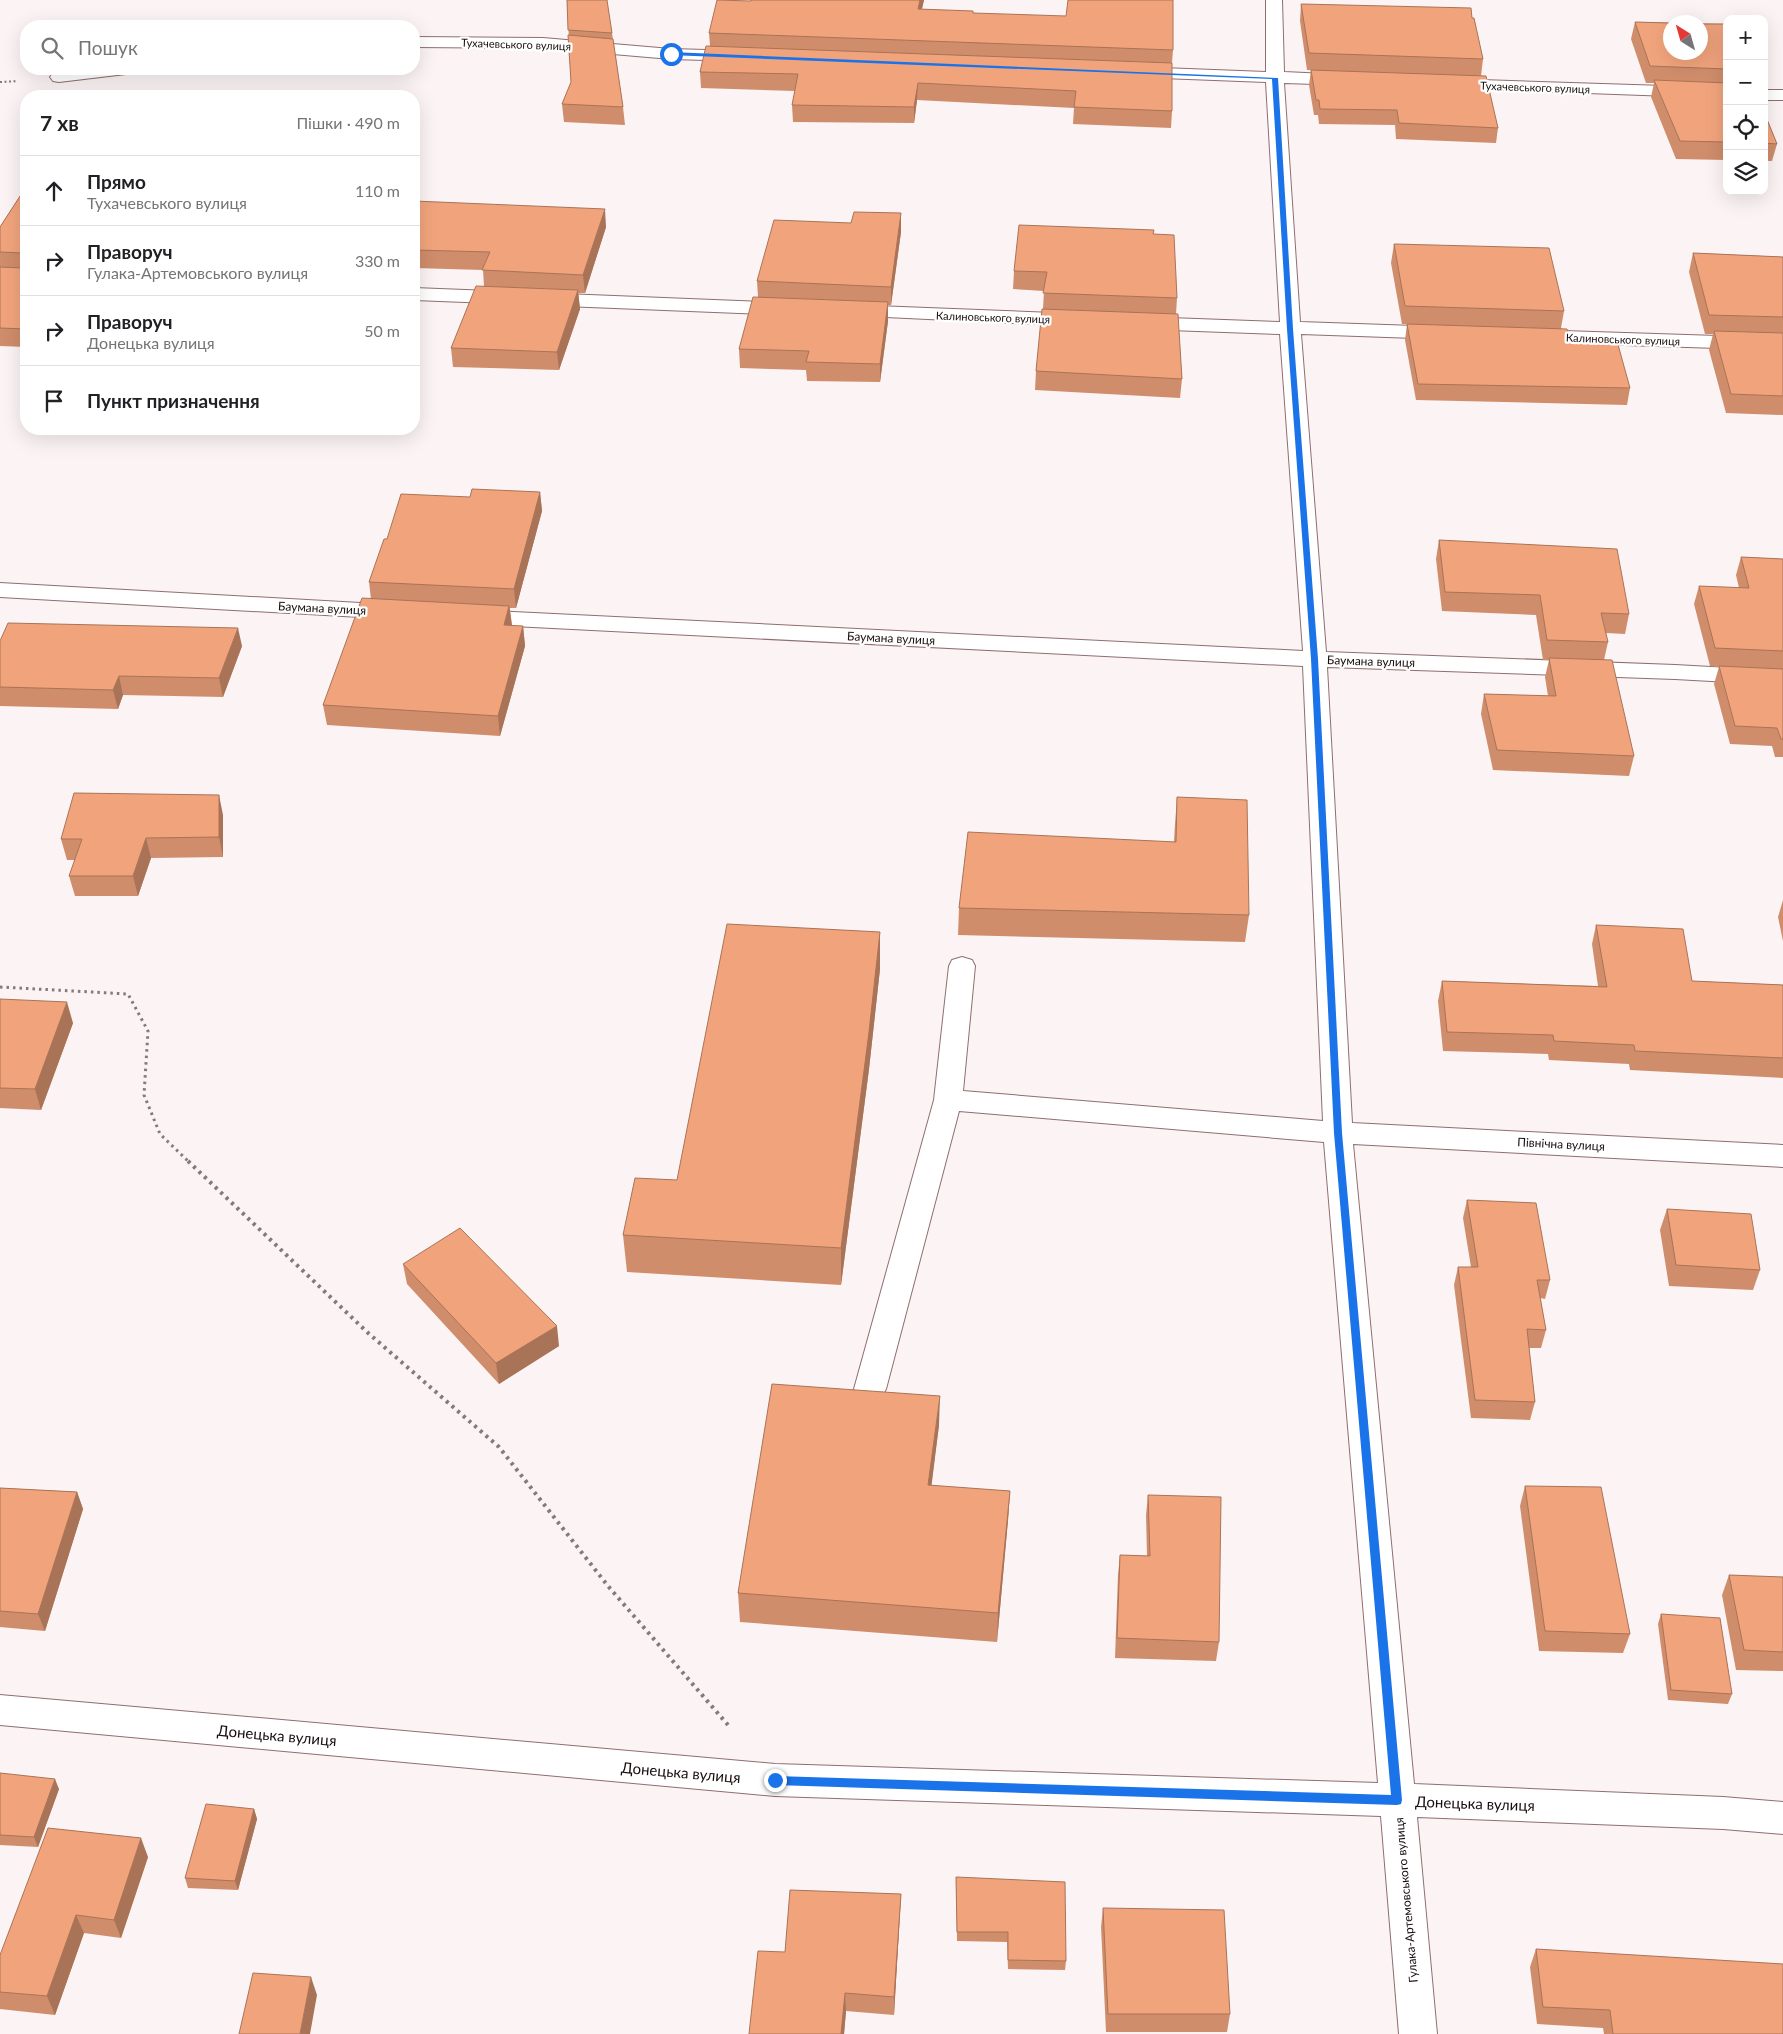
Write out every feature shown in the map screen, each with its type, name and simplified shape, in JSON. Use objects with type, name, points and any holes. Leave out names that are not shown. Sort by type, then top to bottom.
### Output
[{"type":"street","name":"Гулака-Артемовського вулиця","points":[[1274,0],[1275,78],[1290,329],[1315,659],[1338,1133],[1418,2034]]},
{"type":"street","name":"Тухачевського вулиця","points":[[420,42],[543,43],[671,54],[760,57]]},
{"type":"street","points":[[1116,71],[1363,81]]},
{"type":"street","points":[[59,77],[76,75]]},
{"type":"street","name":"Тухачевського вулиця","points":[[1432,83],[1723,93]]},
{"type":"street","points":[[1768,95],[1783,95]]},
{"type":"street","points":[[420,294],[802,309]]},
{"type":"street","name":"Калиновського вулиця","points":[[832,310],[1290,329],[1467,334]]},
{"type":"street","name":"Калиновського вулиця","points":[[1517,336],[1783,344]]},
{"type":"street","name":"Баумана вулиця","points":[[0,590],[418,614]]},
{"type":"street","name":"Баумана вулиця","points":[[447,615],[1315,659],[1675,672],[1783,678]]},
{"type":"street","points":[[870,1389],[948,1100],[962,966]]},
{"type":"street","name":"Північна вулиця","points":[[948,1100],[1338,1133],[1783,1156]]},
{"type":"street","name":"Донецька вулиця","points":[[0,1710],[775,1780],[1397,1800],[1724,1813],[1783,1818]]},
{"type":"path","points":[[0,987],[128,994],[148,1031],[144,1095],[160,1134],[366,1332],[499,1447],[608,1586],[775,1780]]},
{"type":"building","points":[[567,0],[607,0],[612,33],[568,30]]},
{"type":"building","points":[[717,0],[920,0],[918,9],[1066,16],[1068,0],[1173,0],[1173,50],[709,33]]},
{"type":"building","points":[[1301,4],[1471,8],[1483,59],[1309,53]]},
{"type":"building","points":[[1635,22],[1663,23],[1663,60],[1708,60],[1708,24],[1723,24],[1723,69],[1650,66]]},
{"type":"building","points":[[568,35],[613,39],[623,107],[562,104],[571,82]]},
{"type":"building","points":[[706,46],[1172,63],[1172,111],[1074,107],[1076,91],[918,83],[914,107],[792,105],[798,74],[700,72]]},
{"type":"building","points":[[1311,70],[1486,76],[1498,128],[1399,123],[1397,110],[1320,109],[1319,100],[1316,100]]},
{"type":"building","points":[[1654,80],[1723,83],[1723,142],[1680,141]]},
{"type":"building","points":[[1768,122],[1777,144],[1768,143]]},
{"type":"building","points":[[20,196],[20,253],[0,252],[0,227]]},
{"type":"building","points":[[420,201],[605,209],[583,275],[482,270],[490,252],[420,250]]},
{"type":"building","points":[[854,212],[901,213],[891,287],[757,281],[774,220],[851,223]]},
{"type":"building","points":[[1019,225],[1154,230],[1153,234],[1174,235],[1177,298],[1043,293],[1047,272],[1014,271]]},
{"type":"building","points":[[1394,244],[1549,248],[1564,311],[1405,306]]},
{"type":"building","points":[[1693,253],[1783,257],[1783,317],[1709,315]]},
{"type":"building","points":[[0,267],[20,268],[20,329],[0,328]]},
{"type":"building","points":[[476,286],[578,290],[557,352],[451,348]]},
{"type":"building","points":[[753,297],[888,302],[880,364],[806,362],[809,351],[739,349]]},
{"type":"building","points":[[1042,309],[1178,314],[1182,379],[1036,371]]},
{"type":"building","points":[[1407,324],[1567,329],[1570,340],[1617,341],[1630,388],[1418,384]]},
{"type":"building","points":[[1714,331],[1783,333],[1783,396],[1731,394]]},
{"type":"building","points":[[472,489],[540,492],[514,589],[369,582],[384,539],[387,539],[401,494],[470,497]]},
{"type":"building","points":[[1439,540],[1617,549],[1629,614],[1601,613],[1608,642],[1547,640],[1540,595],[1445,592]]},
{"type":"building","points":[[1741,557],[1783,559],[1783,651],[1715,648],[1699,586],[1749,588]]},
{"type":"building","points":[[362,598],[509,606],[504,625],[523,626],[498,716],[323,705]]},
{"type":"building","points":[[8,623],[238,628],[219,678],[119,676],[113,690],[0,687],[0,641]]},
{"type":"building","points":[[1549,658],[1612,660],[1634,756],[1497,750],[1484,694],[1556,696]]},
{"type":"building","points":[[1719,666],[1783,669],[1783,739],[1781,739],[1777,728],[1735,726]]},
{"type":"building","points":[[74,793],[219,795],[219,837],[146,838],[133,876],[69,876],[82,839],[61,839]]},
{"type":"building","points":[[1177,797],[1247,800],[1249,915],[959,908],[968,832],[1176,842]]},
{"type":"building","points":[[727,924],[880,932],[841,1248],[623,1235],[635,1178],[677,1180]]},
{"type":"building","points":[[1596,925],[1683,929],[1692,981],[1783,985],[1783,1058],[1635,1051],[1634,1045],[1554,1041],[1553,1035],[1447,1032],[1442,981],[1607,987]]},
{"type":"building","points":[[0,999],[67,1002],[35,1089],[0,1088]]},
{"type":"building","points":[[1467,1200],[1536,1203],[1550,1280],[1537,1280],[1546,1330],[1527,1329],[1535,1402],[1475,1400],[1458,1267],[1478,1267]]},
{"type":"building","points":[[1667,1209],[1751,1214],[1760,1270],[1676,1265]]},
{"type":"building","points":[[460,1228],[557,1326],[496,1363],[403,1264]]},
{"type":"building","points":[[772,1384],[940,1396],[928,1485],[1010,1491],[998,1613],[738,1593]]},
{"type":"building","points":[[1525,1486],[1601,1487],[1630,1634],[1545,1631]]},
{"type":"building","points":[[0,1488],[77,1492],[38,1614],[0,1611]]},
{"type":"building","points":[[1148,1495],[1221,1497],[1219,1642],[1117,1638],[1120,1555],[1150,1556]]},
{"type":"building","points":[[1729,1575],[1783,1577],[1783,1652],[1744,1650]]},
{"type":"building","points":[[1661,1614],[1720,1618],[1732,1694],[1671,1690]]},
{"type":"building","points":[[0,1773],[55,1779],[34,1837],[0,1835]]},
{"type":"building","points":[[206,1804],[254,1809],[235,1881],[185,1878]]},
{"type":"building","points":[[48,1828],[141,1838],[114,1920],[76,1915],[47,1996],[0,1992],[0,1955]]},
{"type":"building","points":[[956,1877],[1065,1882],[1066,1961],[1008,1960],[1008,1932],[957,1932]]},
{"type":"building","points":[[790,1890],[901,1894],[894,1997],[845,1993],[841,2034],[749,2034],[758,1951],[785,1952]]},
{"type":"building","points":[[1103,1908],[1224,1910],[1230,2014],[1108,2014]]},
{"type":"building","points":[[1536,1949],[1783,1964],[1783,2034],[1613,2034],[1610,2010],[1543,2007]]},
{"type":"building","points":[[253,1973],[311,1977],[300,2034],[239,2034]]},
{"type":"route","points":[[671,54],[1275,78],[1290,329],[1315,659],[1338,1133],[1397,1800],[775,1780]]}]
